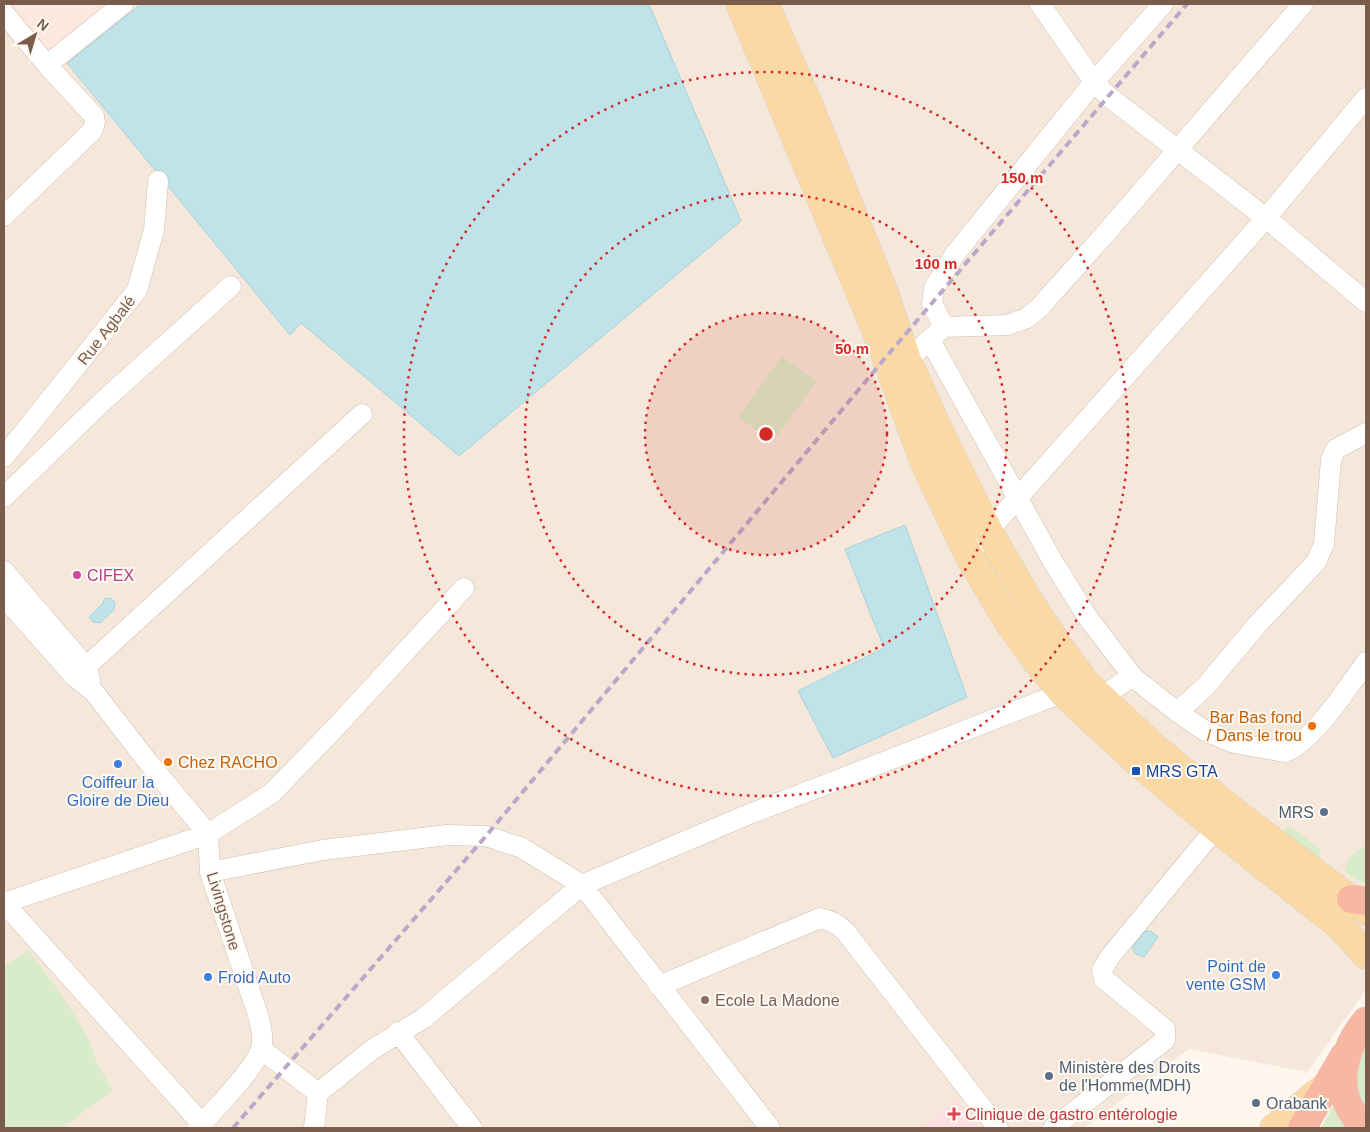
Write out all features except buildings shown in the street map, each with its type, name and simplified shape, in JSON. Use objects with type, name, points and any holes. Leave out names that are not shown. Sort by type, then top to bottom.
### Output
[{"type":"highway","points":[[1302,1128],[1366,1021]]},
{"type":"highway","points":[[1347,1052],[1343,1085],[1345,1100],[1351,1112],[1366,1128]]},
{"type":"main road","points":[[740,4],[899,364],[942,437],[989,532],[1084,692],[1141,765],[1216,828],[1334,922],[1366,955]]},
{"type":"main road","points":[[766,4],[812,112],[881,286],[924,462],[968,554],[1009,623],[1037,662],[1084,692],[1241,817],[1361,904]]},
{"type":"main road","points":[[1274,1128],[1326,1086]]},
{"type":"street","points":[[48,65],[123,4]]},
{"type":"street","points":[[1040,4],[1094,82],[1108,96],[1266,218],[1366,302]]},
{"type":"street","points":[[1163,4],[1094,82],[955,254],[934,288],[932,304],[937,333],[1017,500],[1088,618],[1134,678],[1176,711],[1205,731],[1234,743],[1285,752],[1293,750],[1312,733],[1366,662]]},
{"type":"street","points":[[899,364],[937,333],[1007,325],[1027,318],[1040,308],[1303,4]]},
{"type":"street","points":[[4,13],[94,116],[95,123],[92,131],[4,216]]},
{"type":"street","points":[[968,554],[1266,218],[1365,101]]},
{"type":"street","name":"Rue Agbalé","points":[[4,457],[137,290],[154,230],[158,181]]},
{"type":"street","points":[[4,497],[102,402],[231,286]]},
{"type":"street","points":[[81,673],[362,414]]},
{"type":"street","points":[[1176,711],[1205,687],[1256,626],[1316,562],[1324,544],[1331,460],[1336,449],[1366,433]]},
{"type":"street","points":[[4,571],[148,762],[208,834]]},
{"type":"street","points":[[318,1093],[261,1049],[246,1073],[200,1126],[4,903],[208,834],[272,793],[334,729],[464,588]]},
{"type":"street","points":[[4,597],[81,673]]},
{"type":"street","points":[[314,1128],[318,1093],[373,1049],[398,1032],[424,1018],[582,885],[747,815],[1084,692],[1134,678]]},
{"type":"street","points":[[1053,1128],[1165,1040],[1164,1029],[1104,979],[1102,970],[1109,958],[1216,828],[1241,817]]},
{"type":"street","name":"Livingstone","points":[[208,834],[210,872],[259,1018],[262,1037],[261,1049]]},
{"type":"street","points":[[210,872],[323,850],[446,835],[486,836],[522,848],[582,885],[761,1125]]},
{"type":"street","points":[[659,986],[820,918],[830,920],[838,924],[845,931],[998,1128]]},
{"type":"street","points":[[398,1032],[472,1128]]},
{"type":"shaded area","points":[[4,4],[1366,4],[1366,990],[1307,1072],[1189,1049],[1085,1128],[4,1128]]},
{"type":"shaded area","points":[[4,4],[114,4],[47,56]]},
{"type":"shaded area","name":"Clinique de gastro entérologie","points":[[956,1100],[980,1128],[922,1128]]},
{"type":"green space","points":[[782,356],[817,381],[773,442],[738,417]]},
{"type":"green space","points":[[1286,827],[1292,828],[1320,849],[1319,857],[1317,858],[1283,833]]},
{"type":"green space","points":[[1366,846],[1366,884],[1350,876],[1345,870],[1352,855]]},
{"type":"green space","points":[[28,950],[61,994],[88,1037],[97,1063],[113,1091],[61,1128],[4,1128],[4,967]]},
{"type":"green space","points":[[1366,1043],[1366,1114],[1354,1093],[1356,1061]]},
{"type":"green space","points":[[1334,1104],[1349,1128],[1321,1128]]},
{"type":"water","points":[[141,4],[649,4],[741,221],[459,456],[301,323],[290,335],[67,63]]},
{"type":"water","points":[[905,525],[967,697],[833,758],[798,691],[884,648],[845,549]]},
{"type":"water","points":[[111,598],[115,603],[114,610],[100,623],[93,622],[89,617],[103,603],[104,599]]},
{"type":"water","points":[[1145,931],[1151,931],[1158,937],[1144,957],[1136,954],[1132,948]]},
{"type":"railway","points":[[233,1128],[486,836],[886,357],[1187,4]]},
{"type":"place","name":"CIFEX","points":[[77,575]]},
{"type":"place","name":"Bar Bas fond / Dans le trou","points":[[1312,726]]},
{"type":"place","name":"Chez RACHO","points":[[168,762]]},
{"type":"place","name":"Coiffeur la Gloire de Dieu","points":[[118,764]]},
{"type":"place","name":"MRS GTA","points":[[1136,771]]},
{"type":"place","name":"MRS","points":[[1324,812]]},
{"type":"place","name":"Point de vente GSM","points":[[1276,975]]},
{"type":"place","name":"Froid Auto","points":[[208,977]]},
{"type":"place","name":"Ecole La Madone","points":[[705,1000]]},
{"type":"place","name":"Ministère des Droits de l'Homme(MDH)","points":[[1049,1076]]},
{"type":"place","name":"Orabank","points":[[1256,1103]]},
{"type":"place","name":"Clinique de gastro entérologie","points":[[954,1114]]}]
